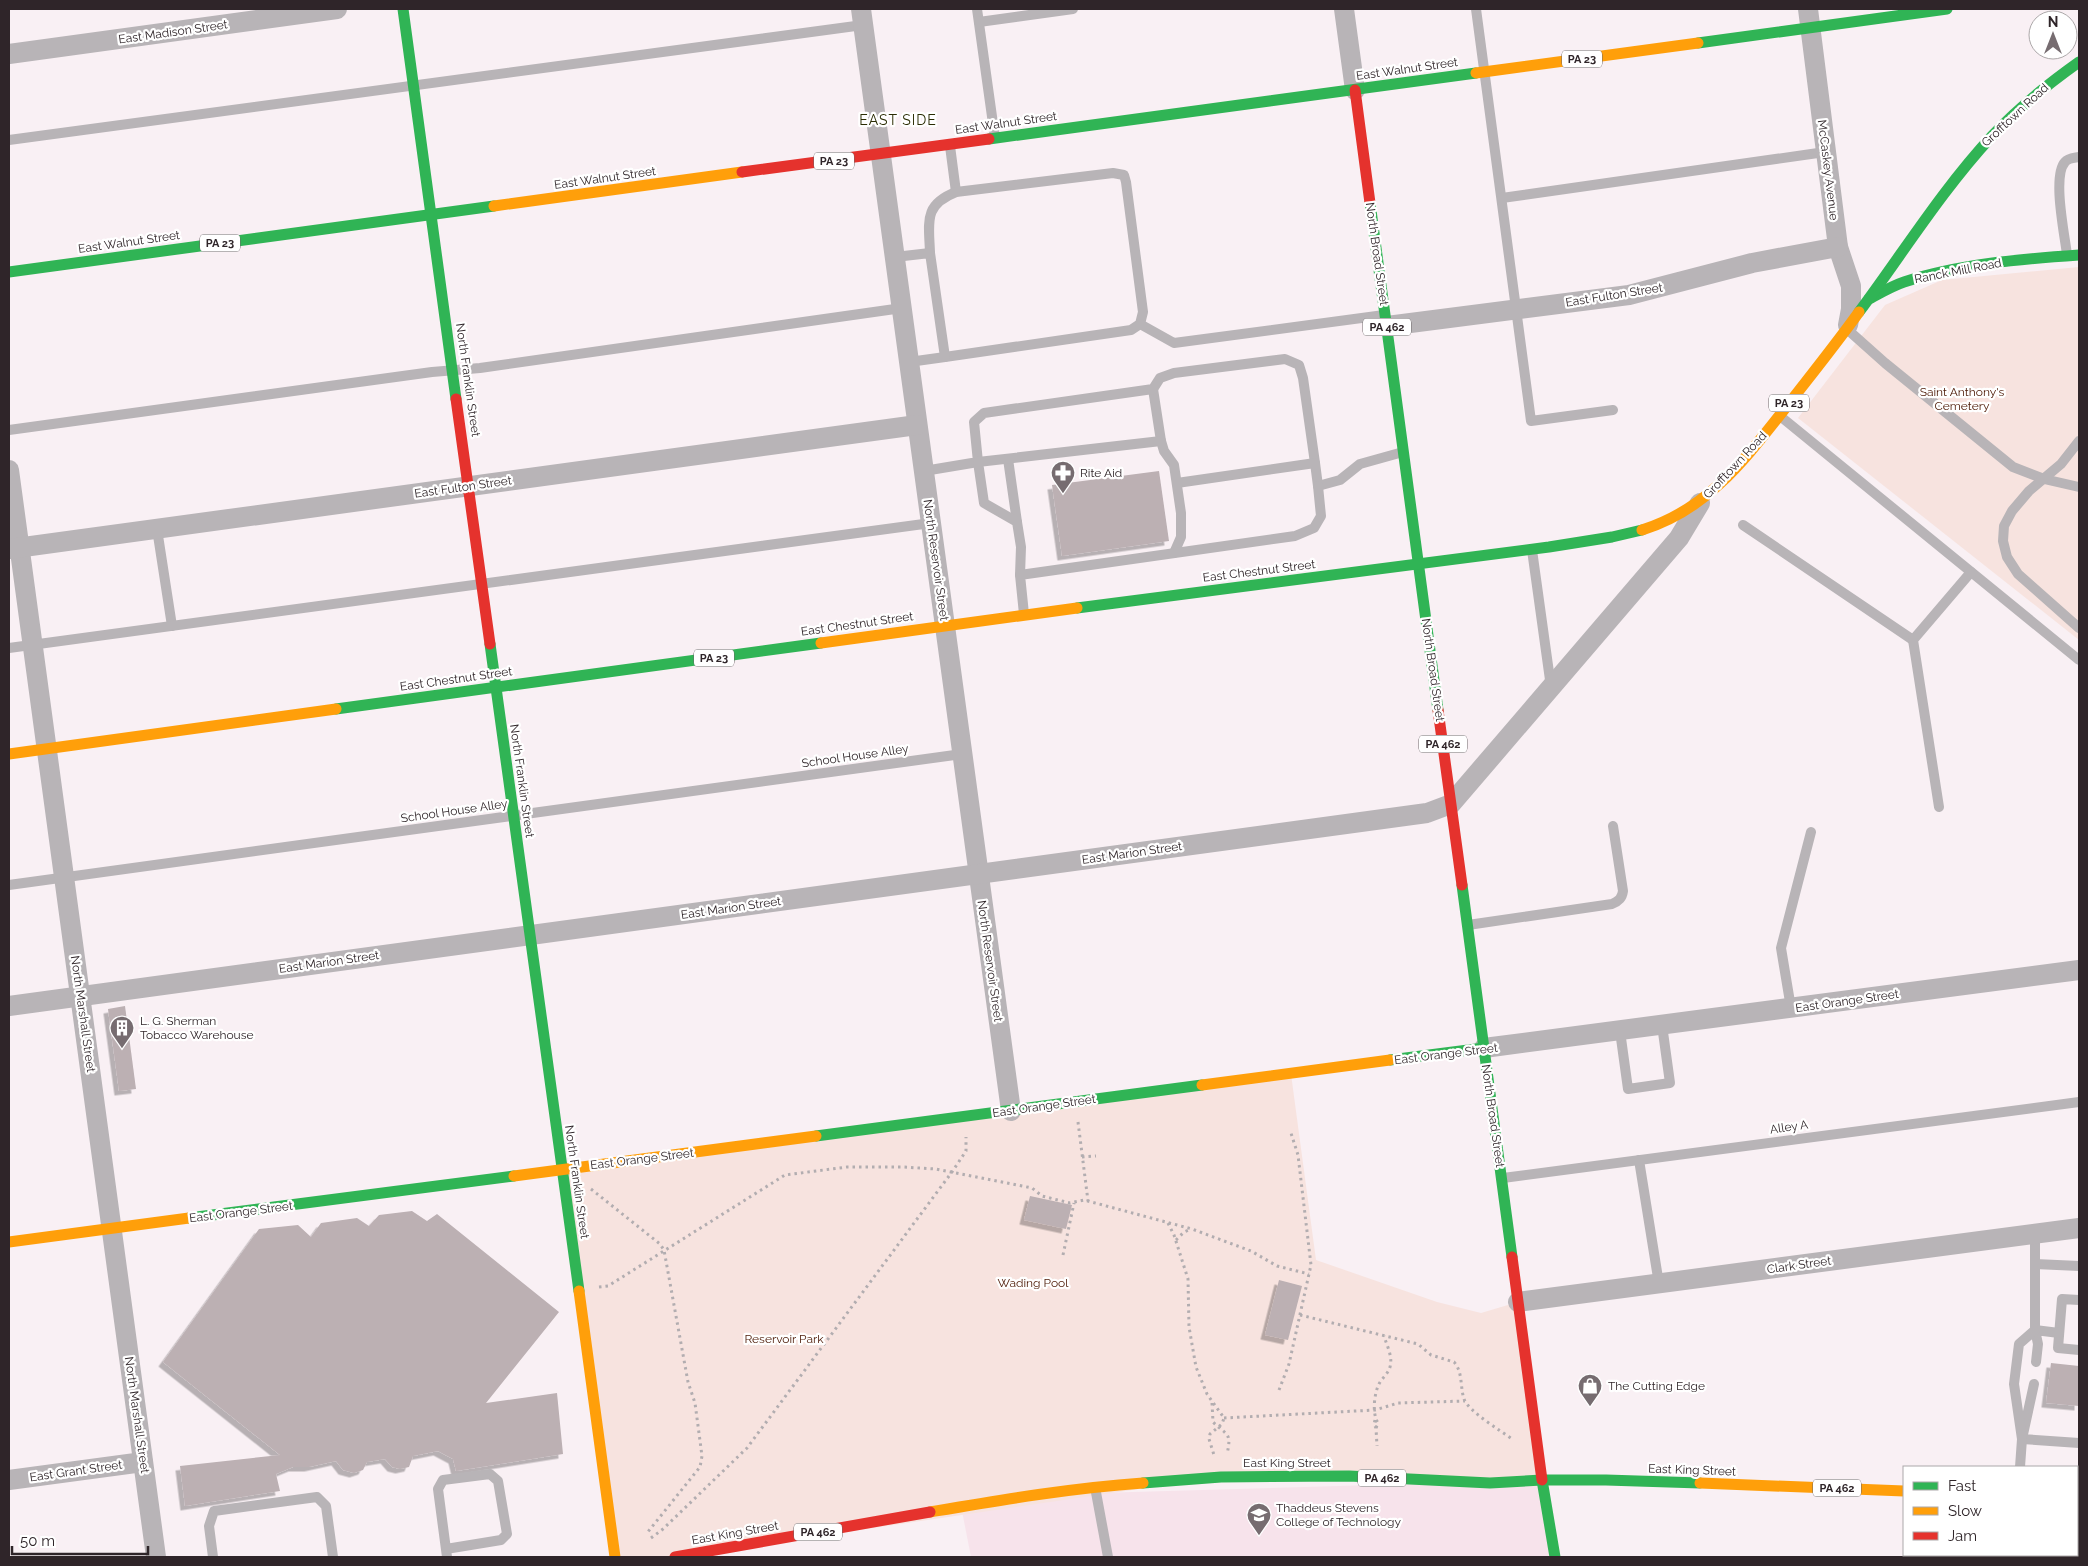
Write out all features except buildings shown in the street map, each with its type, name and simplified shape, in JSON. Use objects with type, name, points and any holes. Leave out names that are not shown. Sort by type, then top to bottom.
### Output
[{"type":"main road","name":"North Franklin Street","points":[[403,9],[615,1557]]},
{"type":"main road","name":"East Walnut Street","points":[[9,272],[1485,73],[1809,18],[1947,9]]},
{"type":"main road","name":"Grofftown Road","points":[[1702,500],[1729,474],[1779,416],[1847,329],[1955,178],[1977,151],[2018,109],[2044,87],[2079,62]]},
{"type":"main road","name":"North Broad Street","points":[[1355,90],[1542,1480],[1555,1557]]},
{"type":"main road","name":"Ranck Mill Road","points":[[1869,299],[1916,278],[2020,260],[2073,255]]},
{"type":"main road","name":"East Chestnut Street","points":[[9,754],[1024,615],[1532,550],[1635,533],[1673,518],[1702,500]]},
{"type":"main road","name":"East Orange Street","points":[[9,1242],[1484,1048]]},
{"type":"main road","name":"East King Street","points":[[677,1557],[980,1503],[1095,1486],[1221,1477],[1349,1476],[1490,1483],[1542,1480],[1903,1490]]},
{"type":"street","name":"East Madison Street","points":[[9,54],[337,9]]},
{"type":"street","name":"North Broad Street","points":[[1344,9],[1355,90]]},
{"type":"street","name":"North Reservoir Street","points":[[862,17],[1011,1111]]},
{"type":"street","name":"McCaskey Avenue","points":[[1809,18],[1838,247],[1848,275],[1851,292],[1851,309],[1847,329]]},
{"type":"street","name":"East Fulton Street","points":[[1386,320],[1517,309],[1629,295],[1752,263],[1838,247]]},
{"type":"street","name":"Ranck Mill Road","points":[[1990,255],[2020,260]]},
{"type":"street","name":"East Fulton Street","points":[[14,548],[917,425]]},
{"type":"street","name":"North Marshall Street","points":[[9,470],[14,548],[32,645],[47,748],[156,1557]]},
{"type":"street","name":"Grofftown Road","points":[[1451,804],[1680,538],[1702,500]]},
{"type":"street","name":"East Marion Street","points":[[9,1006],[1419,814],[1451,804]]},
{"type":"street","name":"East Orange Street","points":[[1484,1048],[2079,970]]},
{"type":"street","name":"Clark Street","points":[[1518,1302],[2079,1228]]},
{"type":"street","name":"East Grant Street","points":[[9,1480],[143,1462]]},
{"type":"lane","points":[[977,9],[995,139]]},
{"type":"lane","points":[[979,22],[1073,9]]},
{"type":"lane","points":[[1476,9],[1531,421],[1612,410]]},
{"type":"lane","points":[[9,140],[414,86],[862,17]]},
{"type":"lane","points":[[950,145],[956,192]]},
{"type":"lane","points":[[1502,198],[1825,152]]},
{"type":"lane","points":[[2073,255],[2058,180],[2063,163],[2069,158],[2079,157]]},
{"type":"lane","points":[[909,362],[1131,330],[1140,324],[1143,312],[1124,175],[1113,173],[956,192],[942,198],[929,216],[930,252],[944,356]]},
{"type":"lane","points":[[894,257],[930,252]]},
{"type":"lane","points":[[9,430],[425,372],[480,368],[902,308]]},
{"type":"lane","points":[[1140,324],[1174,343],[1386,320]]},
{"type":"lane","points":[[1847,329],[1885,364],[2013,467],[2044,479],[2079,487]]},
{"type":"lane","points":[[1020,575],[1295,536],[1314,528],[1321,516],[1303,378],[1299,365],[1286,359],[1174,373],[1160,378],[1154,390],[1161,441],[1164,452],[1174,465],[1181,513],[1181,537],[1174,553]]},
{"type":"lane","points":[[1016,522],[984,503],[974,422],[984,413],[1154,390]]},
{"type":"lane","points":[[1779,416],[2079,660]]},
{"type":"lane","points":[[924,470],[1161,441]]},
{"type":"lane","points":[[2079,441],[2061,464],[2021,500],[2004,526],[2003,541],[2007,557],[2018,574],[2079,628]]},
{"type":"lane","points":[[1318,486],[1340,480],[1360,464],[1404,452]]},
{"type":"lane","points":[[1008,459],[1016,522],[1022,547],[1020,575],[1024,615]]},
{"type":"lane","points":[[1177,483],[1314,463]]},
{"type":"lane","points":[[9,648],[931,524]]},
{"type":"lane","points":[[1743,525],[1913,640],[1939,806]]},
{"type":"lane","points":[[157,529],[172,626]]},
{"type":"lane","points":[[1532,550],[1551,688]]},
{"type":"lane","points":[[1913,640],[1971,572]]},
{"type":"lane","name":"School House Alley","points":[[9,884],[962,754]]},
{"type":"lane","points":[[1468,925],[1612,904],[1618,901],[1623,891],[1612,826]]},
{"type":"lane","points":[[1792,1008],[1780,948],[1811,832]]},
{"type":"lane","points":[[1620,1031],[1628,1089],[1670,1083],[1662,1025]]},
{"type":"lane","name":"Alley A","points":[[1502,1178],[2079,1102]]},
{"type":"lane","points":[[1639,1160],[1658,1284]]},
{"type":"lane","points":[[2035,1234],[2035,1330],[2038,1344],[2036,1362]]},
{"type":"lane","points":[[2035,1264],[2079,1266]]},
{"type":"lane","points":[[2079,1300],[2062,1299],[2058,1348],[2079,1350]]},
{"type":"lane","points":[[2035,1330],[2059,1333]]},
{"type":"lane","points":[[2022,1438],[2014,1384],[2020,1344],[2035,1330]]},
{"type":"lane","points":[[2020,1466],[2022,1438],[2034,1384]]},
{"type":"lane","points":[[2022,1438],[2079,1443]]},
{"type":"lane","points":[[490,1474],[498,1481],[507,1534],[500,1540],[447,1553],[438,1489],[443,1480],[490,1474]]},
{"type":"lane","points":[[1095,1486],[1108,1557]]},
{"type":"lane","points":[[214,1557],[209,1526],[214,1512],[317,1497],[326,1506],[333,1557]]},
{"type":"path","points":[[1076,1102],[1088,1201]]},
{"type":"path","points":[[1278,1390],[1289,1364],[1311,1260],[1298,1155],[1290,1130]]},
{"type":"path","points":[[651,1538],[663,1529],[747,1448],[952,1172],[966,1151],[966,1138]]},
{"type":"path","points":[[1082,1157],[1096,1156]]},
{"type":"path","points":[[608,1286],[785,1176],[847,1167],[903,1167],[952,1172],[1032,1188],[1042,1196],[1074,1203],[1080,1200],[1088,1201],[1192,1229],[1251,1251],[1277,1266],[1309,1274]]},
{"type":"path","points":[[595,1191],[660,1244],[664,1250],[688,1382],[695,1404],[702,1456],[700,1467],[646,1533]]},
{"type":"path","points":[[1063,1255],[1074,1203]]},
{"type":"path","points":[[1168,1222],[1176,1240],[1188,1280],[1189,1327],[1196,1367],[1212,1403],[1224,1418]]},
{"type":"path","points":[[1176,1240],[1184,1232],[1192,1229]]},
{"type":"path","points":[[1300,1315],[1418,1344],[1431,1355],[1454,1362],[1459,1370],[1465,1401],[1468,1406],[1512,1439]]},
{"type":"path","points":[[1377,1446],[1374,1424],[1376,1420],[1376,1390],[1390,1366],[1390,1355],[1384,1336]]},
{"type":"path","points":[[1224,1418],[1375,1410],[1398,1403],[1465,1401]]},
{"type":"path","points":[[1212,1403],[1212,1419],[1226,1431],[1230,1439],[1221,1477]]},
{"type":"path","points":[[1221,1477],[1210,1440],[1212,1431],[1219,1426],[1224,1418]]},
{"type":"shaded area","name":"Thaddeus Stevens College of Technology","points":[[1542,1480],[1555,1557],[971,1557],[961,1506],[1028,1495]]},
{"type":"green space","name":"Saint Anthony's Cemetery","points":[[2079,267],[2079,640],[1798,418],[1885,305],[1942,280]]},
{"type":"green space","name":"Reservoir Park","points":[[1291,1074],[1316,1260],[1437,1302],[1481,1313],[1518,1302],[1542,1480],[1221,1477],[675,1557],[615,1557],[561,1170]]},
{"type":"traffic: fast","points":[[403,9],[456,399]]},
{"type":"traffic: fast","points":[[1698,43],[1947,9]]},
{"type":"traffic: fast","points":[[1859,312],[1956,178],[1992,136],[2023,106],[2079,62]]},
{"type":"traffic: fast","points":[[989,139],[1476,73]]},
{"type":"traffic: fast","points":[[1370,203],[1438,710]]},
{"type":"traffic: fast","points":[[9,272],[494,206]]},
{"type":"traffic: fast","points":[[1869,299],[1900,284],[1947,271],[2013,261],[2079,255]]},
{"type":"traffic: fast","points":[[1077,608],[1549,547],[1642,530]]},
{"type":"traffic: fast","points":[[336,709],[821,643]]},
{"type":"traffic: fast","points":[[490,644],[579,1291]]},
{"type":"traffic: fast","points":[[1462,885],[1512,1257]]},
{"type":"traffic: fast","points":[[1390,1060],[1484,1048]]},
{"type":"traffic: fast","points":[[816,1136],[1202,1085]]},
{"type":"traffic: fast","points":[[189,1218],[514,1176]]},
{"type":"traffic: fast","points":[[1143,1483],[1221,1477],[1349,1476],[1490,1483],[1542,1480],[1700,1483]]},
{"type":"traffic: fast","points":[[1542,1480],[1555,1557]]},
{"type":"traffic: slow","points":[[1476,73],[1698,43]]},
{"type":"traffic: slow","points":[[494,206],[742,172]]},
{"type":"traffic: slow","points":[[1642,530],[1666,521],[1687,509],[1724,480],[1756,445],[1859,312]]},
{"type":"traffic: slow","points":[[821,643],[1077,608]]},
{"type":"traffic: slow","points":[[9,754],[336,709]]},
{"type":"traffic: slow","points":[[1202,1085],[1390,1060]]},
{"type":"traffic: slow","points":[[514,1176],[816,1136]]},
{"type":"traffic: slow","points":[[9,1242],[189,1218]]},
{"type":"traffic: slow","points":[[579,1291],[615,1557]]},
{"type":"traffic: slow","points":[[930,1512],[1063,1491],[1143,1483]]},
{"type":"traffic: slow","points":[[1700,1483],[1903,1491]]},
{"type":"traffic: jam","points":[[1355,90],[1370,203]]},
{"type":"traffic: jam","points":[[742,172],[989,139]]},
{"type":"traffic: jam","points":[[456,399],[490,644]]},
{"type":"traffic: jam","points":[[1438,710],[1462,885]]},
{"type":"traffic: jam","points":[[1512,1257],[1542,1480]]},
{"type":"traffic: jam","points":[[675,1557],[930,1512]]},
{"type":"place","name":"Rite Aid","points":[[1063,494]]},
{"type":"place","name":"L. G. Sherman Tobacco Warehouse","points":[[122,1049]]},
{"type":"place","name":"The Cutting Edge","points":[[1590,1407]]},
{"type":"place","name":"Thaddeus Stevens College of Technology","points":[[1259,1536]]},
{"type":"district","name":"EAST SIDE","points":[[898,120]]},
{"type":"park label","name":"Wading Pool","points":[[1033,1283]]}]
